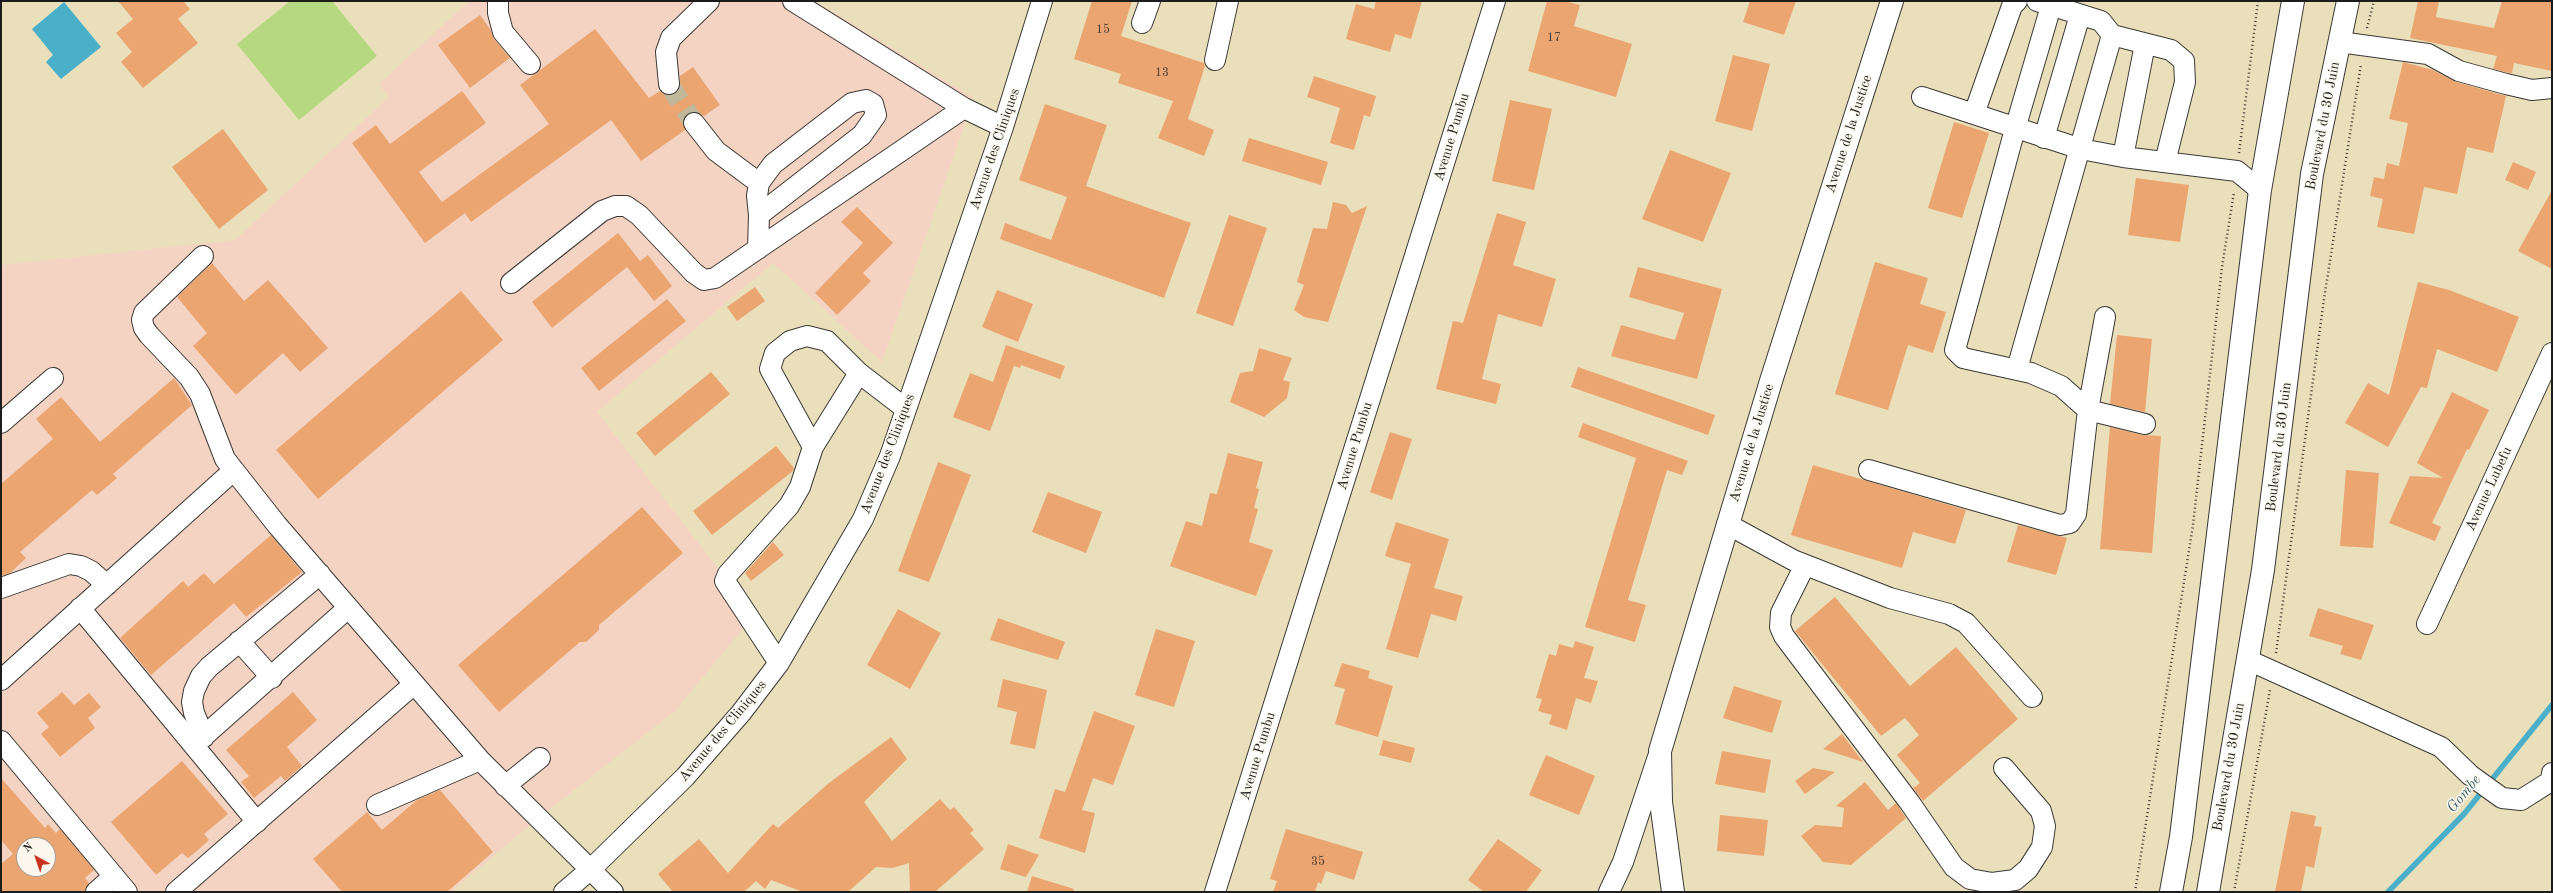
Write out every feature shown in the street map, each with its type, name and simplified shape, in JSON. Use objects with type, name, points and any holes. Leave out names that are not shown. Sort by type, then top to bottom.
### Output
[{"type":"main road","name":"Avenue de la Justice","points":[[1673,892],[1662,809],[1660,751],[1727,524],[1892,1]]},
{"type":"main road","points":[[2171,892],[2182,837],[2260,190],[2293,1]]},
{"type":"main road","name":"Boulevard du 30 Juin","points":[[2208,892],[2263,570],[2282,429],[2312,174],[2348,1]]},
{"type":"street","points":[[498,1],[498,13],[503,32],[530,64]]},
{"type":"street","points":[[669,84],[666,52],[671,38],[709,1]]},
{"type":"street","points":[[793,1],[964,108],[1003,128]]},
{"type":"street","name":"Avenue des Cliniques","points":[[564,892],[591,869],[685,777],[741,713],[779,663],[863,519],[890,456],[1003,128],[1042,1]]},
{"type":"street","points":[[1142,23],[1150,1]]},
{"type":"street","points":[[1215,60],[1228,1]]},
{"type":"street","name":"Avenue Pumbu","points":[[1215,892],[1495,1]]},
{"type":"street","points":[[1974,114],[2012,6],[2017,1]]},
{"type":"street","points":[[2145,424],[2088,410],[2061,386],[2031,373],[2017,369],[1963,358],[1956,350],[2015,128],[2044,4],[2101,21],[2112,35],[2171,50],[2184,61],[2185,82],[2165,162]]},
{"type":"street","points":[[2044,138],[2080,15]]},
{"type":"street","points":[[2017,369],[2081,149],[2112,35]]},
{"type":"street","points":[[2339,42],[2428,54],[2460,71],[2506,84],[2532,90],[2552,88]]},
{"type":"street","points":[[2123,157],[2145,44]]},
{"type":"street","points":[[1922,96],[2044,138],[2081,149],[2123,157],[2237,171],[2260,190]]},
{"type":"street","points":[[758,249],[759,215],[757,196],[759,183],[772,164],[852,103],[866,100],[876,108],[876,115],[873,123],[862,135],[759,215]]},
{"type":"street","points":[[511,283],[602,211],[615,206],[626,206],[639,215],[694,273],[704,280],[715,278],[964,108]]},
{"type":"street","points":[[694,123],[716,151],[759,183]]},
{"type":"street","points":[[203,256],[144,313],[142,320],[144,328],[189,378],[200,394],[225,459],[233,471],[348,608],[480,760],[613,892]]},
{"type":"street","points":[[1869,470],[2060,525],[2070,523],[2076,514],[2088,410],[2105,317]]},
{"type":"street","points":[[813,447],[770,369],[775,353],[790,341],[807,336],[827,341],[859,373],[906,409]]},
{"type":"street","name":"Avenue Lubefu","points":[[2427,624],[2552,353]]},
{"type":"street","points":[[779,663],[725,581],[728,574],[789,506],[800,487],[813,447],[859,373]]},
{"type":"street","points":[[1,423],[53,378]]},
{"type":"street","points":[[1,680],[233,471]]},
{"type":"street","points":[[1727,524],[1805,565],[1890,598],[1949,614],[1966,624],[2032,697]]},
{"type":"street","points":[[1,588],[69,564],[81,566],[91,571],[107,586]]},
{"type":"street","points":[[1805,565],[1781,613],[1780,627],[1784,636],[1910,803],[1954,867],[1970,879],[1992,883],[2015,880],[2028,869],[2042,847],[2045,826],[2041,811],[2004,768]]},
{"type":"street","points":[[199,741],[194,713],[194,692],[209,667],[320,574]]},
{"type":"street","points":[[80,608],[199,741],[257,822]]},
{"type":"street","points":[[199,741],[272,678],[348,608]]},
{"type":"street","points":[[240,641],[272,678]]},
{"type":"street","points":[[2248,660],[2440,746],[2470,775],[2502,798],[2521,800],[2552,779]]},
{"type":"street","points":[[176,892],[414,684]]},
{"type":"street","points":[[1,741],[128,892]]},
{"type":"street","points":[[1609,892],[1623,862],[1660,751]]},
{"type":"street","points":[[505,786],[540,758]]},
{"type":"street","points":[[377,805],[480,760]]},
{"type":"street","points":[[96,892],[114,876]]},
{"type":"path","points":[[2134,892],[2193,525],[2222,267],[2237,171],[2258,1]]},
{"type":"path","points":[[2234,892],[2274,672],[2326,292],[2364,45],[2374,1]]},
{"type":"shaded area","points":[[469,1],[815,1],[974,98],[882,362],[773,263],[597,412],[754,615],[675,711],[531,824],[451,892],[1,892],[1,265],[235,240],[389,97],[379,84]]},
{"type":"green space","points":[[290,1],[332,1],[377,56],[299,120],[237,44]]},
{"type":"water","points":[[64,2],[101,47],[61,79],[46,62],[53,55],[32,29]]},
{"type":"building","points":[[118,1],[183,1],[190,9],[178,19],[198,43],[143,88],[121,62],[132,52],[116,33],[133,19]]},
{"type":"building","points":[[1092,1],[1132,1],[1121,36],[1204,63],[1205,66],[1188,119],[1214,130],[1204,156],[1158,138],[1173,101],[1118,83],[1121,74],[1074,59]]},
{"type":"building","points":[[1376,1],[1422,1],[1411,39],[1395,34],[1390,52],[1346,39],[1356,4],[1374,9]]},
{"type":"building","points":[[1547,1],[1564,1],[1580,5],[1574,26],[1632,44],[1616,97],[1528,71]]},
{"type":"building","points":[[1750,1],[1796,1],[1784,35],[1743,22]]},
{"type":"building","points":[[2418,1],[2439,1],[2436,17],[2494,28],[2502,1],[2552,1],[2552,71],[2514,63],[2512,73],[2509,73],[2493,69],[2497,56],[2410,38]]},
{"type":"building","points":[[480,15],[490,29],[494,39],[510,58],[470,88],[438,45]]},
{"type":"building","points":[[595,29],[649,98],[660,91],[670,95],[676,93],[680,88],[680,76],[693,67],[720,105],[704,116],[698,112],[687,114],[683,119],[685,130],[641,161],[611,120],[471,222],[465,213],[425,243],[352,143],[376,125],[390,144],[462,91],[486,123],[419,172],[442,202],[549,124],[520,85]]},
{"type":"building","points":[[1733,55],[1770,64],[1752,131],[1715,121]]},
{"type":"building","points":[[2403,62],[2433,70],[2456,82],[2506,96],[2493,153],[2467,147],[2457,194],[2424,187],[2414,234],[2377,227],[2383,199],[2370,196],[2374,177],[2384,179],[2387,163],[2399,166],[2408,123],[2389,119]]},
{"type":"building","points":[[1314,76],[1376,96],[1370,117],[1364,115],[1354,150],[1330,143],[1340,108],[1307,97]]},
{"type":"building","points":[[1510,100],[1552,109],[1534,190],[1492,181]]},
{"type":"building","points":[[1045,104],[1107,125],[1086,186],[1191,223],[1164,298],[1000,239],[1005,223],[1051,240],[1067,197],[1019,180]]},
{"type":"building","points":[[1954,122],[1989,133],[1962,218],[1928,208]]},
{"type":"building","points":[[223,129],[268,190],[219,229],[172,167]]},
{"type":"building","points":[[1249,138],[1328,162],[1321,185],[1242,161]]},
{"type":"building","points":[[1670,150],[1731,173],[1703,242],[1642,219]]},
{"type":"building","points":[[2513,162],[2536,172],[2528,190],[2505,180]]},
{"type":"building","points":[[2136,178],[2189,185],[2180,242],[2128,235]]},
{"type":"building","points":[[2552,190],[2552,269],[2518,251]]},
{"type":"building","points":[[1333,202],[1346,205],[1352,213],[1367,206],[1328,322],[1304,317],[1294,310],[1304,285],[1297,282],[1313,228],[1327,229]]},
{"type":"building","points":[[857,207],[893,243],[863,273],[871,281],[837,315],[815,293],[863,243],[841,222]]},
{"type":"building","points":[[1497,213],[1526,222],[1513,265],[1556,279],[1542,327],[1498,314],[1482,379],[1501,384],[1496,404],[1436,389],[1453,321],[1463,323]]},
{"type":"building","points":[[1229,215],[1267,228],[1233,326],[1196,313]]},
{"type":"building","points":[[618,233],[640,261],[648,255],[672,286],[654,301],[627,267],[552,328],[532,302]]},
{"type":"building","points":[[1875,262],[1928,278],[1920,304],[1946,312],[1933,353],[1908,345],[1888,410],[1835,394]]},
{"type":"building","points":[[212,263],[244,301],[268,280],[328,348],[300,372],[283,353],[236,395],[193,346],[207,333],[177,297]]},
{"type":"building","points":[[1638,267],[1722,289],[1697,379],[1611,356],[1621,325],[1675,340],[1684,313],[1629,297]]},
{"type":"building","points":[[2418,282],[2449,290],[2519,317],[2497,372],[2437,349],[2427,388],[2421,387],[2388,447],[2345,423],[2368,383],[2389,395]]},
{"type":"building","points":[[755,287],[765,301],[737,321],[727,307]]},
{"type":"building","points":[[997,290],[1033,304],[1018,342],[982,327]]},
{"type":"building","points":[[461,291],[503,340],[318,499],[276,450]]},
{"type":"building","points":[[667,299],[686,321],[599,391],[581,368]]},
{"type":"building","points":[[2117,335],[2152,339],[2145,412],[2110,404]]},
{"type":"building","points":[[1006,345],[1065,366],[1060,379],[1021,365],[1020,368],[1014,366],[990,431],[953,417],[970,373],[993,382]]},
{"type":"building","points":[[1259,348],[1292,358],[1283,380],[1290,382],[1287,398],[1264,417],[1230,402],[1240,373],[1253,371]]},
{"type":"building","points":[[1578,367],[1715,415],[1708,435],[1571,387]]},
{"type":"building","points":[[711,372],[730,394],[655,456],[636,433]]},
{"type":"building","points":[[174,378],[192,405],[113,474],[117,478],[97,495],[92,490],[20,552],[26,558],[10,573],[1,576],[1,484],[53,439],[36,419],[61,397],[100,442]]},
{"type":"building","points":[[2452,392],[2489,410],[2469,450],[2467,449],[2432,523],[2441,527],[2435,541],[2389,523],[2410,476],[2443,478],[2417,463]]},
{"type":"building","points":[[1583,423],[1688,461],[1682,475],[1667,470],[1628,600],[1646,605],[1635,642],[1585,627],[1636,458],[1578,437]]},
{"type":"building","points":[[2110,427],[2142,435],[2161,436],[2152,553],[2100,549]]},
{"type":"building","points":[[1390,432],[1412,439],[1392,500],[1370,492]]},
{"type":"building","points":[[776,446],[794,468],[793,471],[712,535],[693,511]]},
{"type":"building","points":[[1228,453],[1263,462],[1256,488],[1259,489],[1254,508],[1258,509],[1249,542],[1273,550],[1256,596],[1170,566],[1186,521],[1202,526],[1210,493],[1217,494]]},
{"type":"building","points":[[938,462],[971,475],[929,582],[898,571]]},
{"type":"building","points":[[1813,465],[1966,510],[1955,544],[1913,532],[1902,568],[1791,535]]},
{"type":"building","points":[[2346,470],[2379,473],[2373,548],[2340,546]]},
{"type":"building","points":[[1048,492],[1102,512],[1086,553],[1032,532]]},
{"type":"building","points":[[642,507],[683,553],[599,625],[599,630],[586,642],[580,642],[499,712],[458,665]]},
{"type":"building","points":[[1396,522],[1449,539],[1434,588],[1463,596],[1456,621],[1431,614],[1418,658],[1386,649],[1411,564],[1385,556]]},
{"type":"building","points":[[2018,525],[2067,538],[2056,575],[2007,562]]},
{"type":"building","points":[[271,535],[302,572],[246,617],[234,603],[151,675],[120,638],[183,581],[188,587],[204,573],[214,584]]},
{"type":"building","points":[[773,542],[784,555],[751,581],[745,573]]},
{"type":"building","points":[[1835,597],[1910,686],[1956,647],[2018,719],[1923,801],[1913,788],[1920,783],[1897,755],[1919,735],[1905,718],[1881,736],[1795,631]]},
{"type":"building","points":[[2318,608],[2374,625],[2361,660],[2340,654],[2343,646],[2309,636]]},
{"type":"building","points":[[898,609],[941,633],[910,689],[867,665]]},
{"type":"building","points":[[998,618],[1065,642],[1058,660],[990,640]]},
{"type":"building","points":[[1156,629],[1195,641],[1174,707],[1135,695]]},
{"type":"building","points":[[1575,641],[1594,647],[1584,678],[1598,681],[1591,703],[1576,698],[1567,730],[1549,724],[1552,715],[1538,711],[1542,699],[1536,698],[1549,654],[1556,656],[1559,644],[1573,648]]},
{"type":"building","points":[[1342,663],[1370,671],[1368,678],[1393,686],[1378,737],[1335,724],[1345,689],[1334,686]]},
{"type":"building","points":[[1003,679],[1047,690],[1035,749],[1010,744],[1017,712],[997,707]]},
{"type":"building","points":[[1734,686],[1782,701],[1772,733],[1723,718]]},
{"type":"building","points":[[62,692],[74,705],[89,693],[101,707],[88,718],[95,728],[60,757],[41,734],[49,727],[37,713]]},
{"type":"building","points":[[293,692],[317,720],[287,747],[302,766],[285,781],[281,776],[254,798],[241,782],[249,776],[226,750]]},
{"type":"building","points":[[1094,711],[1135,726],[1113,785],[1093,778],[1082,810],[1095,813],[1085,853],[1039,838],[1055,789],[1065,792]]},
{"type":"building","points":[[1842,734],[1863,762],[1823,749]]},
{"type":"building","points":[[891,737],[907,759],[864,802],[892,841],[940,799],[950,810],[954,807],[974,830],[970,833],[984,849],[935,892],[910,892],[909,863],[893,868],[876,867],[848,892],[803,892],[771,880],[765,889],[756,881],[744,892],[673,892],[658,874],[699,839],[728,873],[773,824],[778,828],[829,783]]},
{"type":"building","points":[[1383,740],[1415,748],[1411,763],[1379,755]]},
{"type":"building","points":[[1722,751],[1771,760],[1765,793],[1715,784]]},
{"type":"building","points":[[1546,755],[1595,776],[1579,815],[1529,795]]},
{"type":"building","points":[[182,761],[228,814],[204,834],[209,840],[198,850],[188,858],[182,853],[156,875],[111,822]]},
{"type":"building","points":[[1813,768],[1835,772],[1805,794],[1795,781]]},
{"type":"building","points":[[1,778],[45,828],[48,824],[56,833],[60,829],[94,870],[85,878],[89,883],[84,892],[1,892],[1,864],[13,854],[1,840]]},
{"type":"building","points":[[1865,782],[1888,810],[1896,803],[1906,818],[1851,865],[1823,862],[1801,836],[1815,825],[1842,827],[1844,808],[1836,806]]},
{"type":"building","points":[[440,790],[493,852],[447,892],[342,892],[313,859],[367,812],[382,830],[417,800]]},
{"type":"building","points":[[2291,811],[2316,816],[2314,826],[2322,827],[2314,868],[2306,866],[2301,892],[2275,892]]},
{"type":"building","points":[[1720,815],[1768,820],[1764,856],[1717,851]]},
{"type":"building","points":[[1286,829],[1363,852],[1354,880],[1326,871],[1321,884],[1318,882],[1315,892],[1273,892],[1277,881],[1270,879]]},
{"type":"building","points":[[1498,839],[1542,870],[1526,892],[1484,892],[1468,880]]},
{"type":"building","points":[[1008,844],[1039,855],[1026,877],[1000,869]]},
{"type":"building","points":[[1032,876],[1074,889],[1073,892],[1027,892]]},
{"type":"waterway","name":"Gombe","points":[[2388,892],[2464,814],[2552,705]]},
{"type":"tunnel","points":[[669,84],[694,123]]}]
